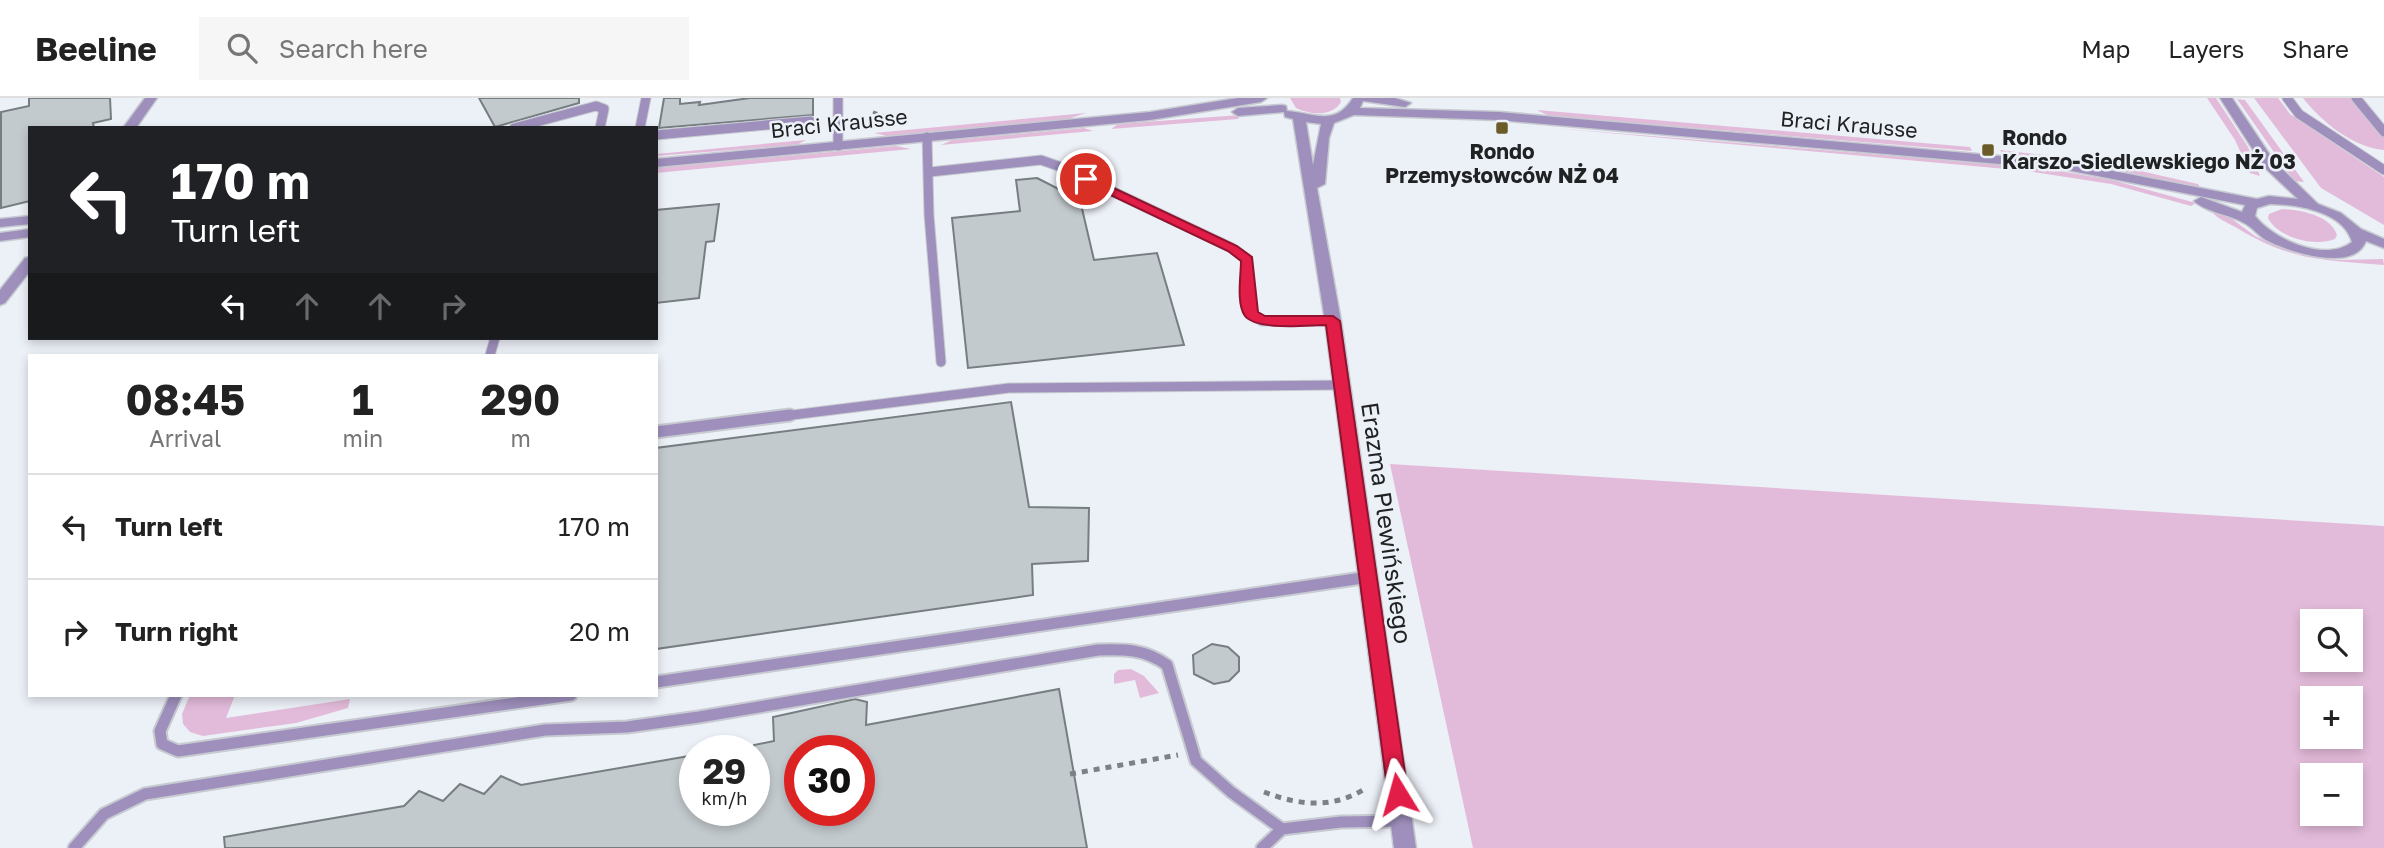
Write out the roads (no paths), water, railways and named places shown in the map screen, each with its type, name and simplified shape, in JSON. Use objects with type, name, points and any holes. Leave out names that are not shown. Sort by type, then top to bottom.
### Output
[{"type":"street","points":[[130,126],[151,98]]},
{"type":"street","name":"Braci Krausse","points":[[1150,116],[1261,98]]},
{"type":"street","name":"Braci Krausse","points":[[1367,98],[1499,116]]},
{"type":"street","points":[[2226,98],[2269,164],[2314,207],[2339,218],[2356,232],[2384,244]]},
{"type":"street","points":[[1279,104],[1300,118],[1329,120],[1354,105]]},
{"type":"street","name":"Braci Krausse","points":[[658,163],[1279,104]]},
{"type":"street","name":"Braci Krausse","points":[[1354,105],[2067,166],[2262,202],[2314,207]]},
{"type":"street","name":"Erazma Plewińskiego","points":[[1300,118],[1333,321],[1405,848]]},
{"type":"street","name":"Erazma Plewińskiego","points":[[1315,205],[1323,138],[1329,120]]},
{"type":"street","points":[[2250,220],[2247,212],[2262,202],[2269,164]]},
{"type":"street","name":"Braci Krausse","points":[[2152,183],[2250,220],[2268,236],[2299,248],[2331,254],[2354,249],[2384,256]]},
{"type":"street","points":[[1,230],[28,221]]},
{"type":"street","points":[[1,230],[28,233]]},
{"type":"street","points":[[2354,249],[2360,243],[2356,232]]},
{"type":"street","points":[[0,300],[28,264]]},
{"type":"lane","points":[[640,126],[646,98]]},
{"type":"lane","points":[[838,98],[838,146]]},
{"type":"lane","points":[[2287,98],[2299,114],[2381,166]]},
{"type":"lane","points":[[2356,98],[2384,132]]},
{"type":"lane","points":[[521,126],[596,106],[604,109],[600,126]]},
{"type":"lane","points":[[658,135],[810,121]]},
{"type":"lane","points":[[927,137],[930,172],[929,215],[942,362]]},
{"type":"lane","points":[[930,172],[1041,160],[1061,167],[1232,248],[1247,260],[1248,303],[1251,314],[1262,321],[1333,321]]},
{"type":"lane","points":[[658,432],[1009,388],[1342,385]]},
{"type":"lane","points":[[658,682],[1369,578]]},
{"type":"lane","points":[[74,848],[102,814],[121,802],[145,794],[531,732],[639,725],[1098,650],[1140,649],[1154,654],[1167,665],[1196,761],[1231,792],[1282,829]]},
{"type":"lane","points":[[175,697],[160,731],[162,744],[178,751],[557,697]]},
{"type":"lane","points":[[1262,848],[1282,829],[1341,822],[1401,821]]},
{"type":"place","name":"Rondo Przemysłowców NŻ 04","points":[[1502,128]]},
{"type":"place","name":"Rondo Karszo-Siedlewskiego NŻ 03","points":[[1988,150]]}]
